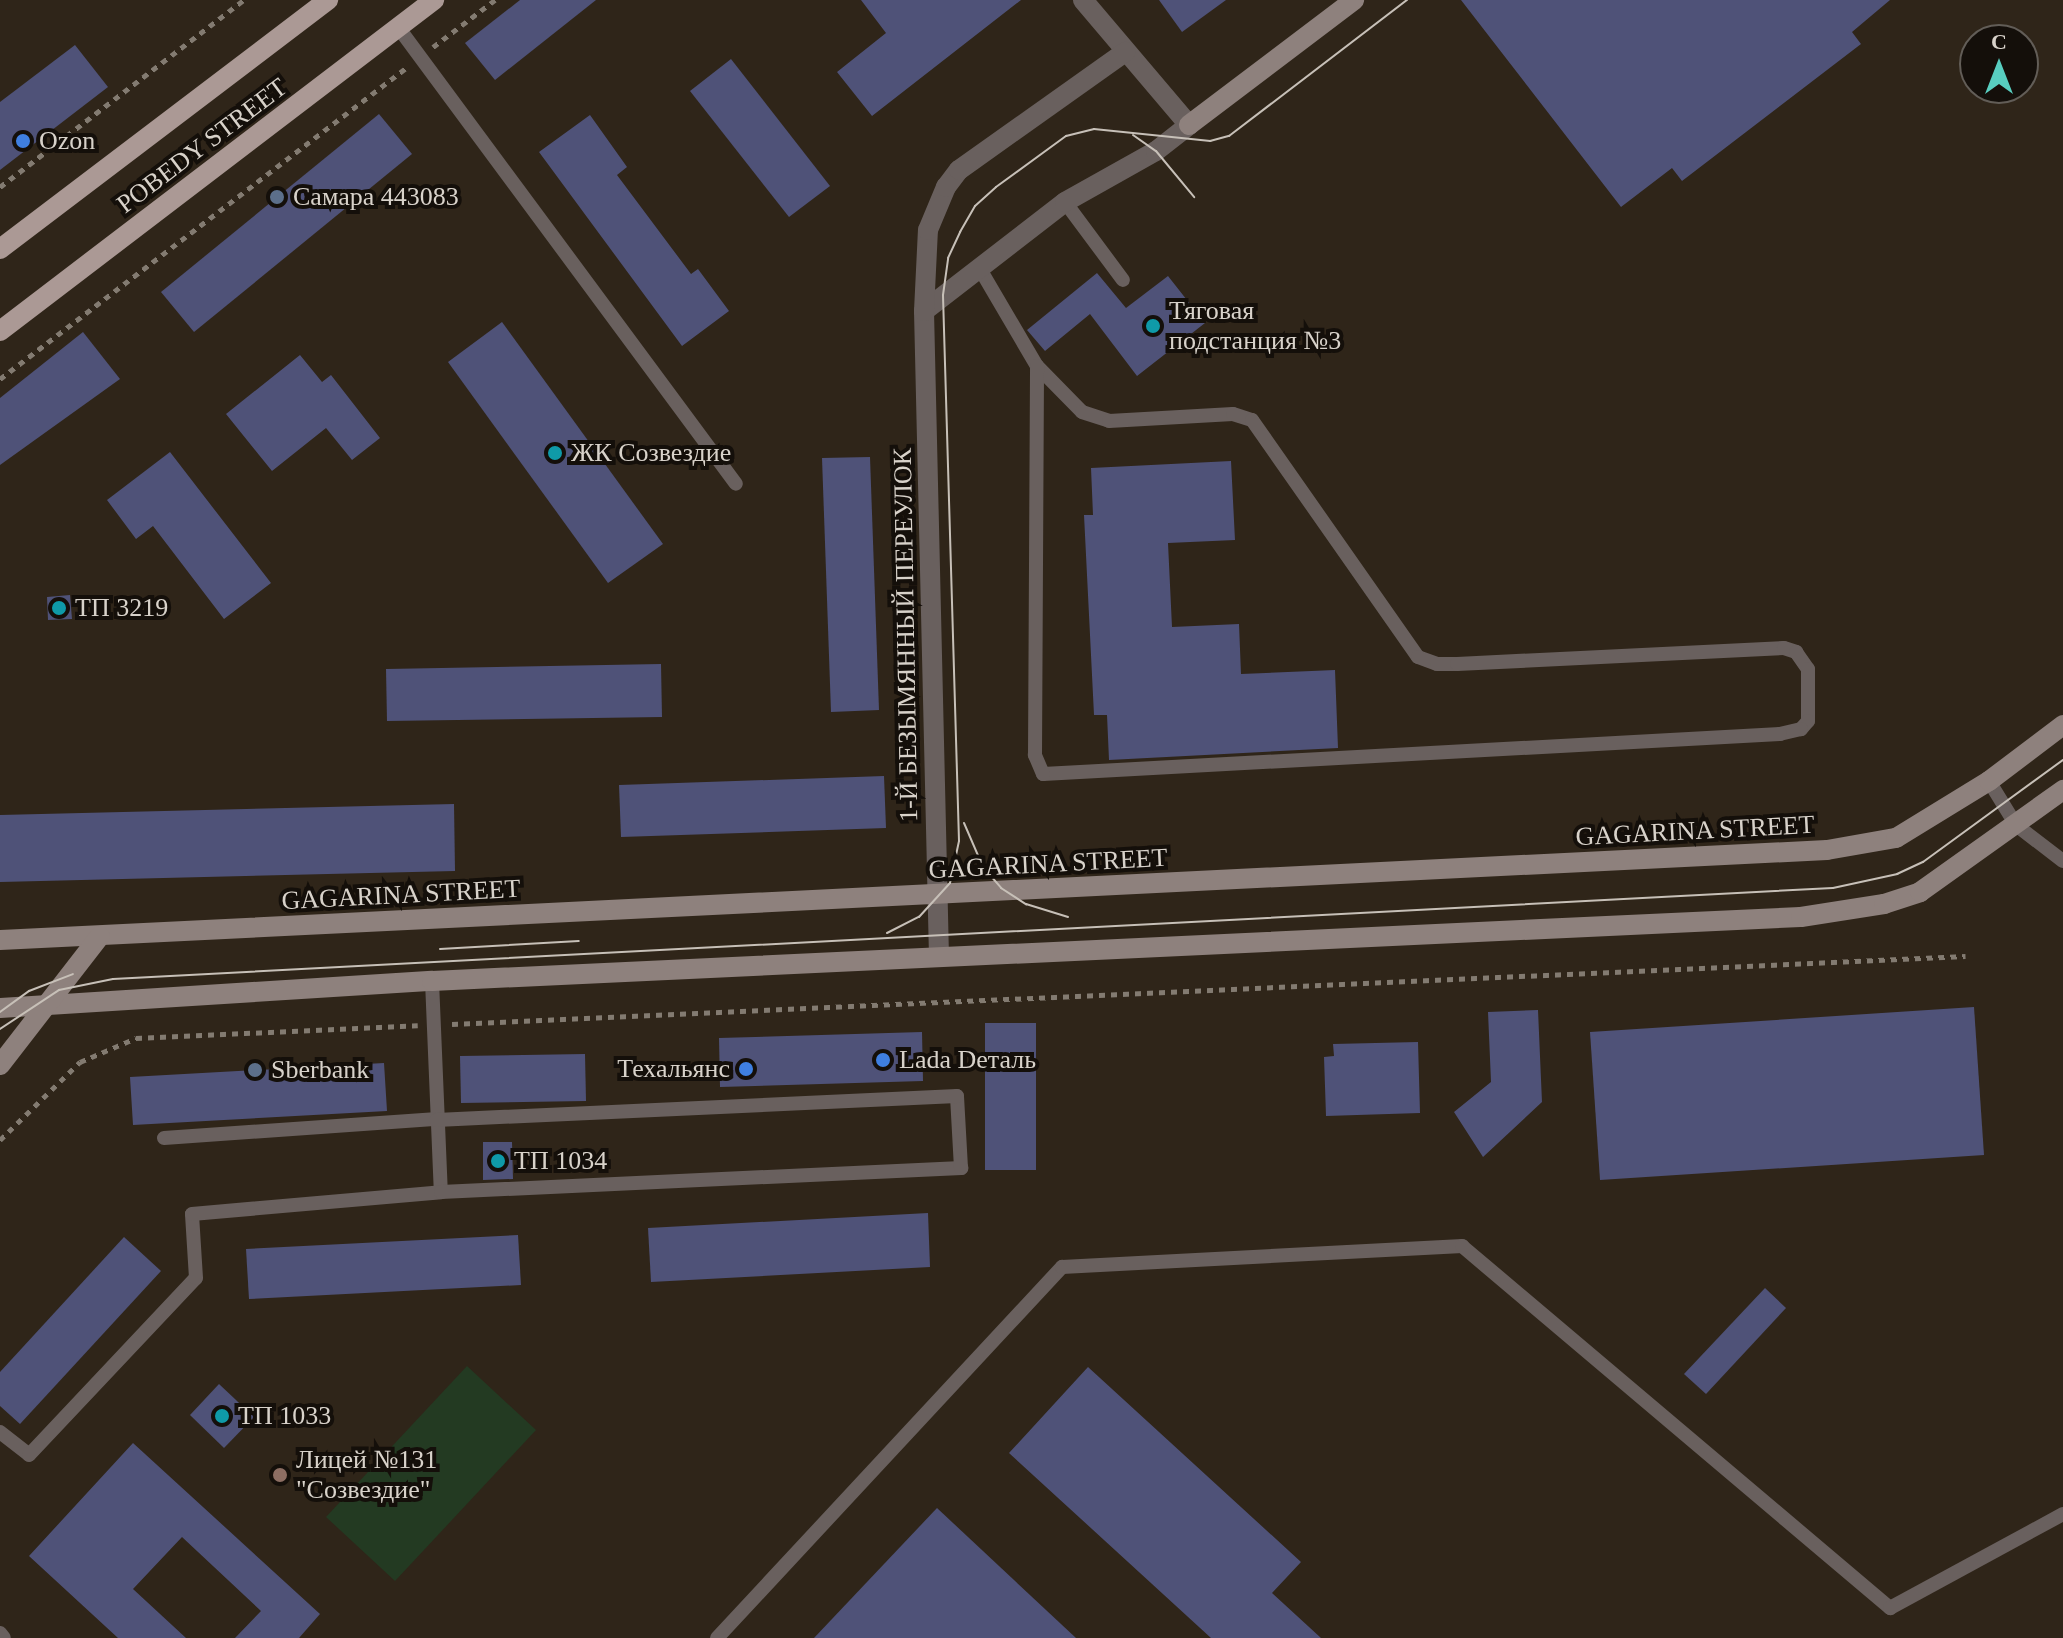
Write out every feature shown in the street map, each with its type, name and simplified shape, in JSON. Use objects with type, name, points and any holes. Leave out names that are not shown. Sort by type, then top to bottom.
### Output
[{"type":"main road","name":"POBEDY STREET","points":[[0,249],[328,0]]},
{"type":"main road","name":"POBEDY STREET","points":[[0,331],[434,0]]},
{"type":"main road","points":[[1189,125],[1354,0]]},
{"type":"main road","name":"GAGARINA STREET","points":[[0,940],[1827,850],[1896,838],[1989,781],[2063,725]]},
{"type":"main road","points":[[0,1008],[432,981],[1801,917],[1884,904],[1920,892],[2063,790]]},
{"type":"main road","points":[[0,1065],[100,936]]},
{"type":"street","points":[[924,311],[1065,202],[1156,151],[1189,125],[1083,0]]},
{"type":"street","name":"1-Й БЕЗЫМЯННЫЙ ПЕРЕУЛОК","points":[[939,957],[924,311],[928,230],[952,179],[1125,52]]},
{"type":"lane","points":[[398,27],[736,484]]},
{"type":"lane","points":[[1065,202],[1123,280]]},
{"type":"lane","points":[[980,269],[1037,366],[1095,419],[1233,414],[1252,420],[1418,657],[1457,664],[1784,648],[1796,652],[1808,669],[1808,721],[1801,729],[1780,734],[1043,774],[1035,755],[1037,366]]},
{"type":"lane","points":[[1989,781],[2016,825],[2063,861]]},
{"type":"lane","points":[[432,981],[431,1025],[441,1192]]},
{"type":"lane","points":[[0,1432],[29,1455],[196,1278],[192,1214],[441,1192],[961,1168],[957,1096],[437,1119],[164,1138]]},
{"type":"lane","points":[[717,1638],[1062,1267],[1462,1246],[1890,1608],[2063,1514]]},
{"type":"lane","points":[[0,1633],[4,1638]]},
{"type":"path","points":[[0,187],[244,0]]},
{"type":"path","points":[[0,379],[495,0]]},
{"type":"path","points":[[0,1140],[80,1062],[136,1038],[1965,956]]},
{"type":"green space","points":[[467,1366],[536,1430],[395,1581],[326,1517]]},
{"type":"building","points":[[520,0],[596,0],[495,80],[465,43]]},
{"type":"building","points":[[861,0],[1021,0],[872,116],[837,72],[886,33]]},
{"type":"building","points":[[1159,0],[1226,0],[1182,32]]},
{"type":"building","points":[[1461,0],[1890,0],[1852,32],[1861,44],[1682,181],[1672,168],[1621,207]]},
{"type":"building","points":[[75,45],[108,87],[0,170],[0,102]]},
{"type":"building","points":[[731,59],[830,186],[789,217],[690,91]]},
{"type":"building","points":[[379,114],[412,154],[194,332],[161,292]]},
{"type":"building","points":[[590,115],[627,167],[617,175],[691,274],[698,269],[729,311],[682,346],[539,152]]},
{"type":"building","name":"Тяговая подстанция №3","points":[[1097,273],[1126,308],[1168,276],[1205,323],[1137,376],[1090,314],[1045,351],[1027,330]]},
{"type":"building","name":"ЖК Созвездие","points":[[502,322],[663,544],[608,583],[448,362]]},
{"type":"building","points":[[83,332],[120,379],[0,465],[0,398]]},
{"type":"building","points":[[300,355],[322,382],[331,375],[380,438],[352,460],[326,428],[272,471],[226,414]]},
{"type":"building","points":[[170,452],[271,583],[224,619],[153,526],[136,539],[107,500]]},
{"type":"building","points":[[870,457],[879,710],[831,712],[822,458]]},
{"type":"building","points":[[1231,461],[1235,540],[1168,543],[1172,627],[1239,624],[1241,674],[1335,670],[1338,748],[1109,760],[1107,715],[1094,715],[1084,515],[1093,515],[1091,468]]},
{"type":"building","name":"ТП 3219","points":[[70,595],[72,619],[48,620],[47,597]]},
{"type":"building","points":[[661,664],[662,717],[387,721],[386,669]]},
{"type":"building","points":[[884,776],[886,828],[621,837],[619,785]]},
{"type":"building","points":[[454,804],[455,871],[0,882],[0,815]]},
{"type":"building","points":[[1974,1007],[1984,1155],[1600,1180],[1590,1032]]},
{"type":"building","points":[[1538,1010],[1542,1102],[1483,1157],[1454,1112],[1491,1082],[1488,1012]]},
{"type":"building","points":[[985,1023],[1036,1023],[1036,1170],[985,1170]]},
{"type":"building","points":[[922,1032],[923,1081],[720,1087],[719,1038]]},
{"type":"building","points":[[1418,1042],[1420,1113],[1326,1116],[1324,1057],[1334,1056],[1333,1044]]},
{"type":"building","points":[[585,1054],[586,1101],[461,1103],[460,1056]]},
{"type":"building","points":[[384,1063],[387,1111],[133,1125],[130,1077]]},
{"type":"building","name":"ТП 1034","points":[[483,1142],[512,1142],[513,1179],[483,1180]]},
{"type":"building","points":[[928,1213],[930,1267],[651,1282],[648,1228]]},
{"type":"building","points":[[518,1235],[521,1285],[249,1299],[246,1249]]},
{"type":"building","points":[[124,1237],[161,1271],[20,1424],[0,1406],[0,1372]]},
{"type":"building","points":[[1765,1288],[1786,1308],[1706,1394],[1684,1374]]},
{"type":"building","points":[[1088,1367],[1301,1562],[1272,1593],[1321,1638],[1211,1638],[1009,1453]]},
{"type":"building","name":"ТП 1033","points":[[219,1384],[254,1417],[224,1448],[190,1415]]},
{"type":"building","points":[[133,1443],[320,1614],[299,1638],[235,1638],[261,1611],[182,1537],[133,1589],[186,1638],[118,1638],[29,1556]]},
{"type":"building","points":[[937,1508],[1076,1638],[814,1638]]},
{"type":"tram line","points":[[887,933],[919,917],[950,883],[959,841],[943,295],[948,258],[960,232],[975,206],[1066,136],[1094,129],[1210,141],[1229,136],[1407,0]]},
{"type":"tram line","points":[[1133,135],[1156,151],[1194,197]]},
{"type":"tram line","points":[[0,1029],[59,990],[113,979],[1833,888],[1897,874],[1923,862],[2063,760]]},
{"type":"tram line","points":[[964,823],[983,867],[1001,888],[1026,904],[1068,917]]},
{"type":"tram line","points":[[440,949],[579,941]]},
{"type":"tram line","points":[[0,1012],[29,991],[73,974]]},
{"type":"place","name":"Ozon","points":[[23,141]]},
{"type":"place","name":"Самара 443083","points":[[277,197]]},
{"type":"place","name":"Тяговая подстанция №3","points":[[1153,326]]},
{"type":"place","name":"ЖК Созвездие","points":[[555,453]]},
{"type":"place","name":"ТП 3219","points":[[59,608]]},
{"type":"place","name":"Lada Dеталь","points":[[883,1060]]},
{"type":"place","name":"Техальянс","points":[[746,1069]]},
{"type":"place","name":"Sberbank","points":[[255,1070]]},
{"type":"place","name":"ТП 1034","points":[[498,1161]]},
{"type":"place","name":"ТП 1033","points":[[222,1416]]},
{"type":"place","name":"Лицей №131 \"Созвездие\"","points":[[280,1475]]}]
